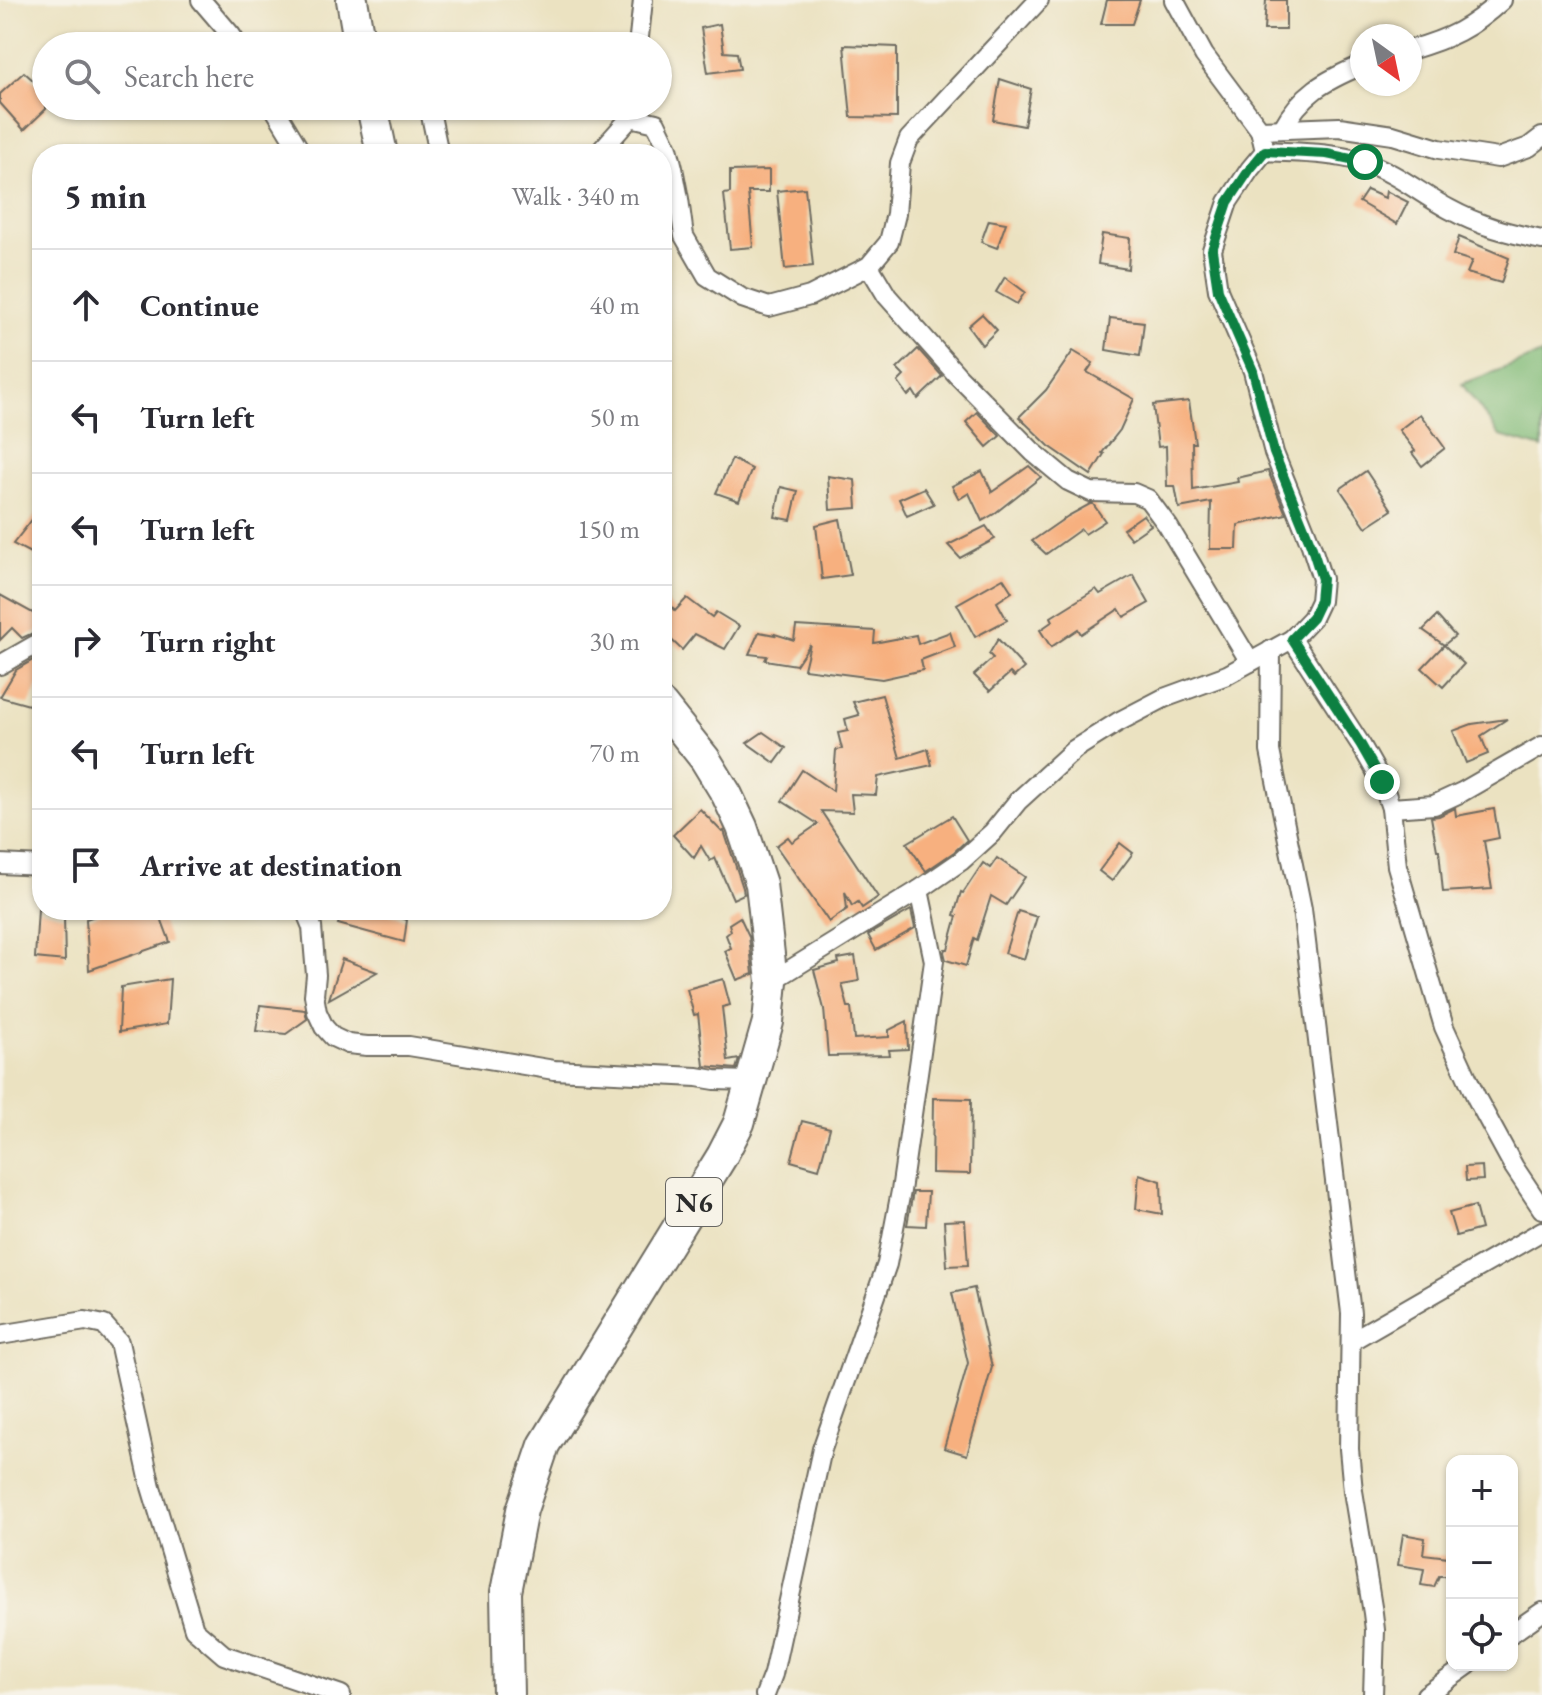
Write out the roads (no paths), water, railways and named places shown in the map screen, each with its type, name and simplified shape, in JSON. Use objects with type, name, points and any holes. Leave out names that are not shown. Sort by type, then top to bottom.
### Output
[{"type":"highway","points":[[352,0],[358,32]]},
{"type":"highway","points":[[375,120],[380,144]]},
{"type":"highway","name":"N6","points":[[508,1695],[506,1592],[522,1510],[544,1445],[722,1156],[739,1123],[768,1022],[772,981],[761,884],[742,827],[727,795],[705,759],[672,718]]},
{"type":"street","points":[[201,0],[228,32]]},
{"type":"street","points":[[640,32],[643,0]]},
{"type":"street","points":[[672,164],[684,236],[707,276],[742,298],[769,307],[810,296],[869,266],[889,242],[896,214],[900,163],[909,139],[1039,0]]},
{"type":"street","points":[[1174,0],[1204,55],[1260,130],[1265,151]]},
{"type":"street","points":[[1422,46],[1446,39],[1479,21],[1502,0]]},
{"type":"street","points":[[1282,129],[1291,112],[1306,95],[1350,70]]},
{"type":"street","points":[[281,120],[296,144]]},
{"type":"street","points":[[432,120],[437,144]]},
{"type":"street","points":[[606,144],[624,120]]},
{"type":"street","points":[[650,120],[656,123],[666,144]]},
{"type":"street","points":[[1260,130],[1339,127],[1393,135],[1439,149],[1498,158],[1529,147],[1542,137]]},
{"type":"street","points":[[1265,151],[1327,154],[1365,162],[1451,210],[1500,231],[1542,240]]},
{"type":"street","points":[[772,981],[961,861],[993,832],[1018,801],[1075,749],[1164,698],[1227,675],[1292,639],[1312,618],[1320,601],[1322,579],[1274,453],[1253,371],[1218,290],[1212,250],[1228,202],[1265,151]]},
{"type":"street","points":[[869,266],[887,296],[917,331],[1045,462],[1068,481],[1091,492],[1134,493],[1148,499],[1168,526],[1250,662]]},
{"type":"street","points":[[1292,639],[1382,782],[1391,808],[1397,866],[1444,1027],[1477,1099],[1514,1167],[1542,1209]]},
{"type":"street","points":[[0,665],[32,647]]},
{"type":"street","points":[[1271,650],[1270,751],[1302,909],[1349,1299],[1349,1449],[1375,1630],[1373,1695]]},
{"type":"street","points":[[1391,808],[1434,805],[1542,746]]},
{"type":"street","points":[[0,864],[32,866]]},
{"type":"street","points":[[765,1695],[773,1674],[822,1449],[890,1250],[934,961],[919,890]]},
{"type":"street","points":[[309,920],[317,1012],[333,1037],[348,1044],[409,1046],[554,1070],[750,1081]]},
{"type":"street","points":[[1351,1341],[1542,1231]]},
{"type":"street","points":[[0,1335],[85,1321],[104,1325],[119,1342],[151,1487],[194,1629],[224,1655],[341,1695]]},
{"type":"street","points":[[1518,1629],[1542,1612]]},
{"type":"street","points":[[1426,1695],[1460,1671]]}]
